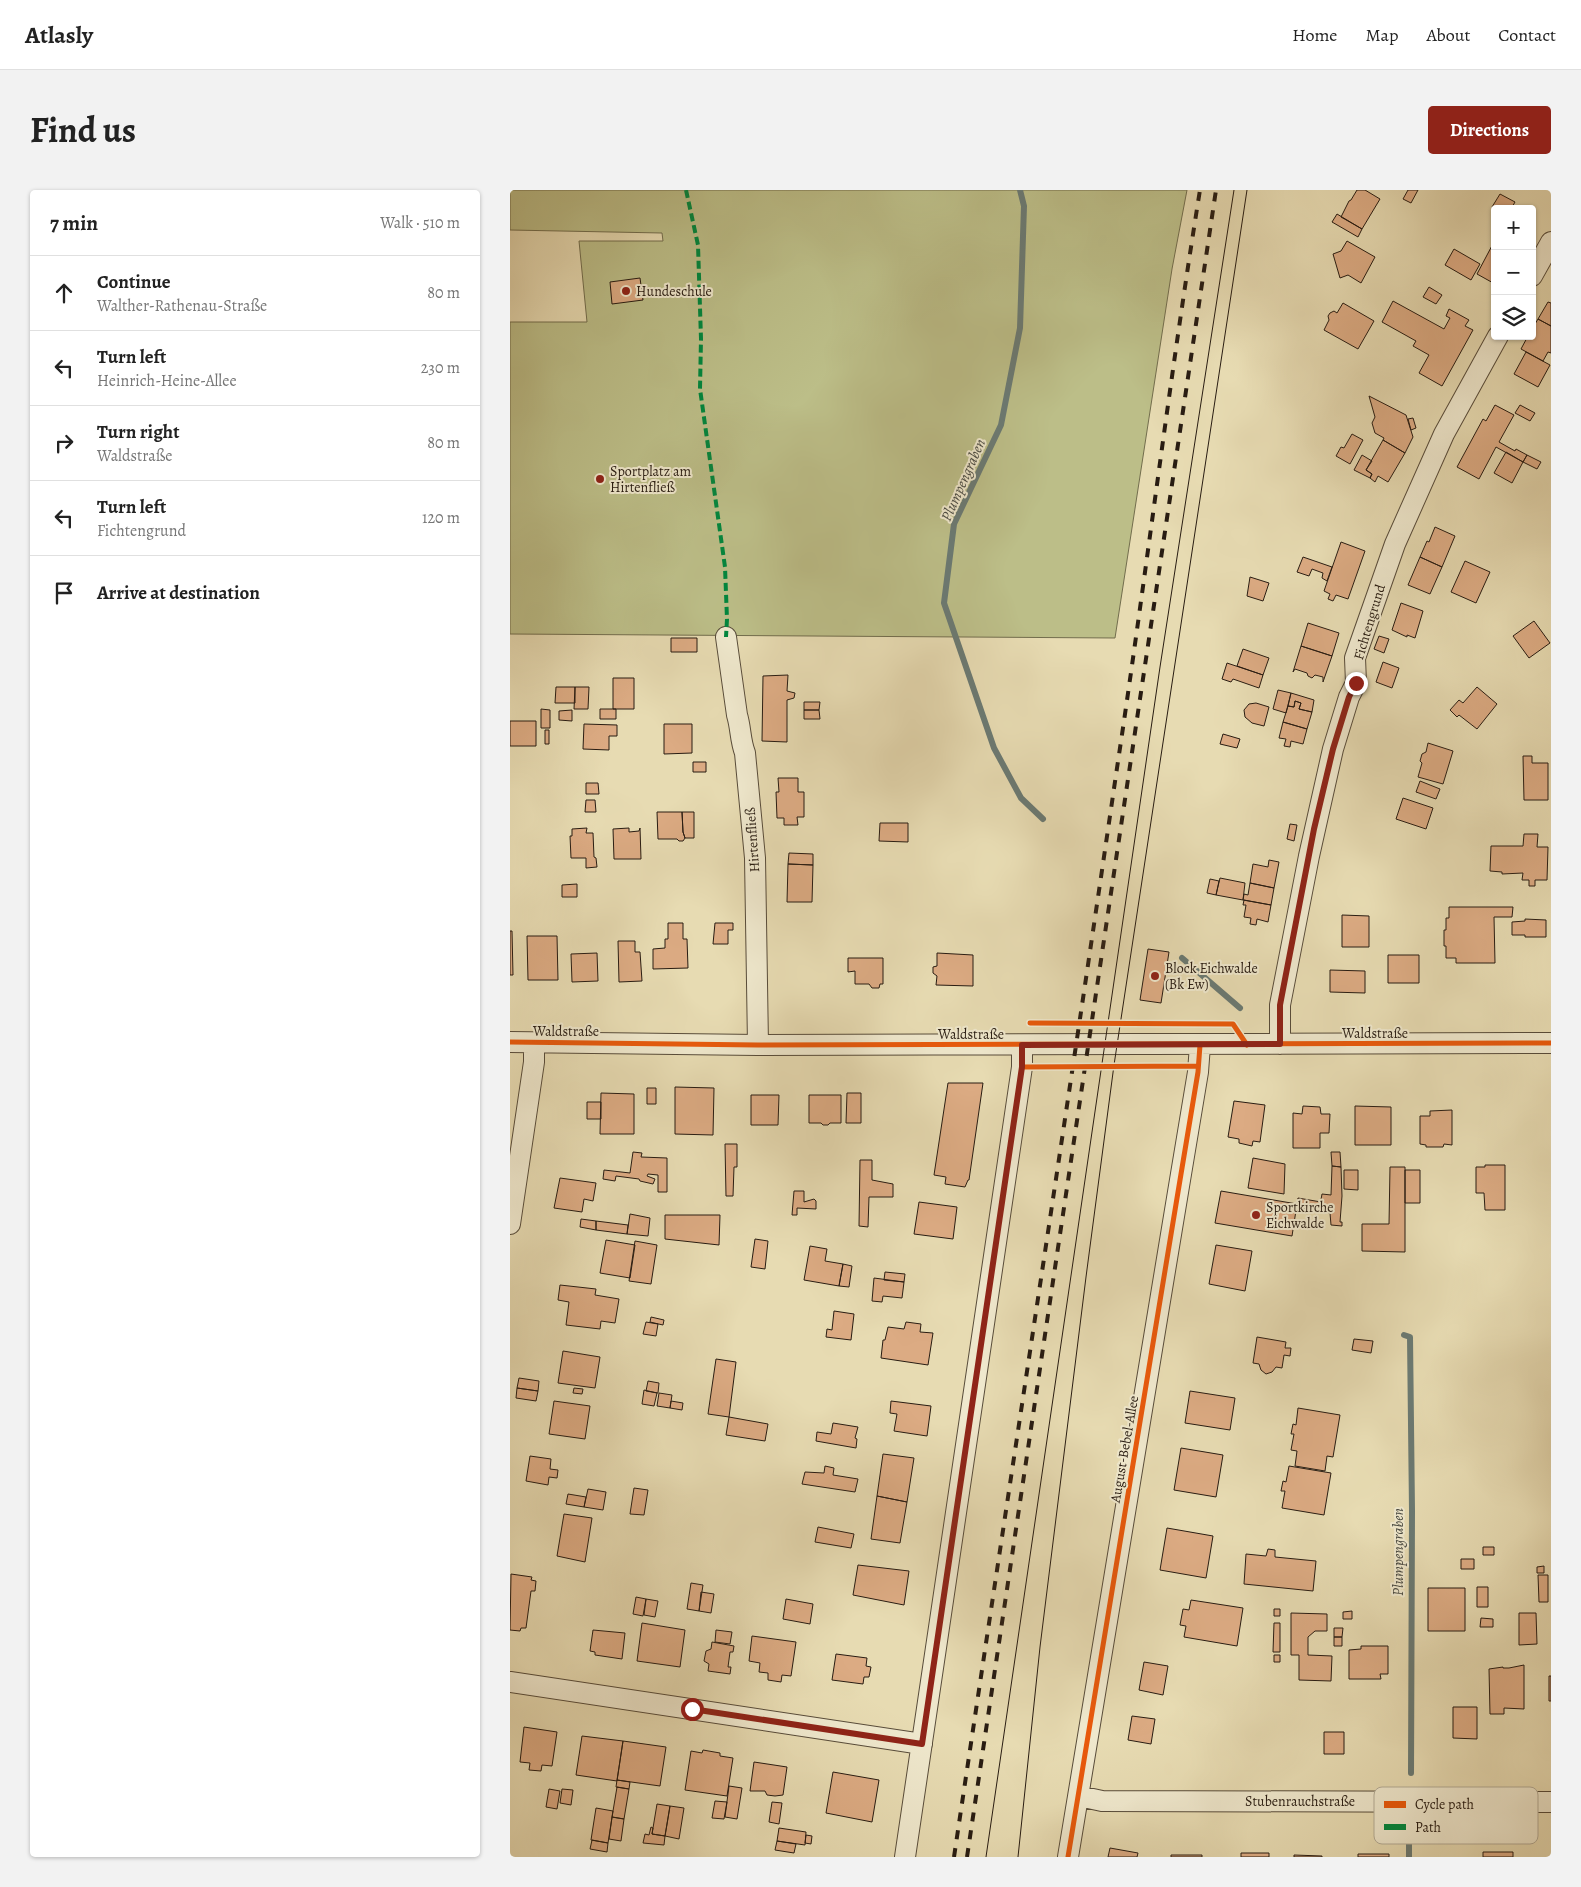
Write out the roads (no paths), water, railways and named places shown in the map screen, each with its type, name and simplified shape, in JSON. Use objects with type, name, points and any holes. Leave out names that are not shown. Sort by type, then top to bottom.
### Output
[{"type":"street","points":[[1536,269],[1551,242]]},
{"type":"street","name":"Fichtengrund","points":[[1280,1044],[1280,1005],[1310,847],[1333,749],[1349,697],[1356,683],[1355,658],[1398,537],[1444,434],[1496,340]]},
{"type":"street","name":"Hirtenfließ","points":[[726,637],[736,715],[740,724],[740,742],[745,753],[754,840],[758,1045]]},
{"type":"street","name":"Waldstraße","points":[[510,1042],[758,1045],[1551,1043]]},
{"type":"street","points":[[510,1224],[534,1062],[534,1042]]},
{"type":"street","points":[[905,1857],[1022,1067],[1022,1045]]},
{"type":"street","name":"August-Bebel-Allee","points":[[1068,1857],[1198,1072],[1200,1045]]},
{"type":"street","points":[[510,1682],[922,1744]]},
{"type":"street","name":"Stubenrauchstraße","points":[[1079,1796],[1102,1801],[1374,1802]]},
{"type":"street","name":"Stubenrauchstraße","points":[[1538,1802],[1551,1802]]},
{"type":"waterway","name":"Plumpengraben","points":[[1020,190],[1024,206],[1020,328],[1001,425],[954,524],[944,603],[994,748],[1021,798],[1043,819]]},
{"type":"waterway","name":"Plumpengraben","points":[[1182,958],[1240,1008]]},
{"type":"waterway","name":"Plumpengraben","points":[[1404,1335],[1410,1337],[1412,1511],[1411,1773]]},
{"type":"waterway","name":"Plumpengraben","points":[[1409,1844],[1409,1857]]},
{"type":"tram line","points":[[986,1857],[1160,667],[1234,190]]},
{"type":"tram line","points":[[1018,1857],[1040,1647],[1114,1065],[1247,190]]},
{"type":"railway","points":[[954,1857],[1128,696],[1200,190]]},
{"type":"railway","points":[[967,1857],[1216,190]]},
{"type":"place","name":"Hundeschule","points":[[626,291]]},
{"type":"place","name":"Sportplatz am Hirtenfließ","points":[[600,479]]},
{"type":"place","name":"Block Eichwalde (Bk Ew)","points":[[1155,976]]},
{"type":"place","name":"Sportkirche Eichwalde","points":[[1256,1215]]}]
